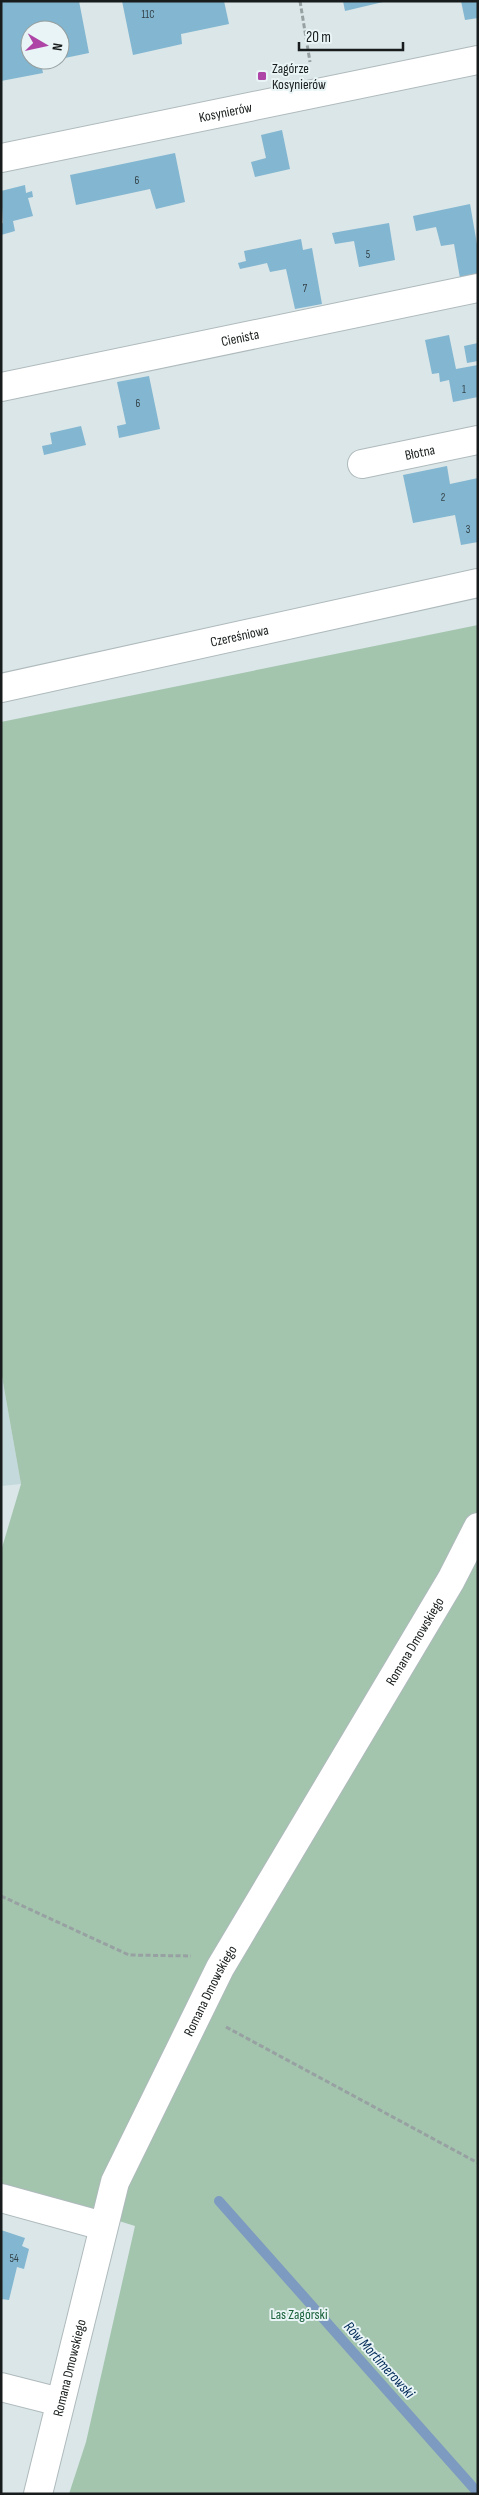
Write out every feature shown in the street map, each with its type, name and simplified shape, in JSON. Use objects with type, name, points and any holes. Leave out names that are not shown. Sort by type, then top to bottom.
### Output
[{"type":"street","name":"Kosynierów","points":[[1,158],[478,60]]},
{"type":"street","name":"Cienista","points":[[1,387],[478,288]]},
{"type":"street","name":"Błotna","points":[[362,464],[478,440]]},
{"type":"street","name":"Czereśniowa","points":[[1,688],[478,583]]},
{"type":"street","name":"Romana Dmowskiego","points":[[38,2494],[115,2182],[220,1968],[451,1580],[478,1527]]},
{"type":"street","points":[[1,2198],[103,2226]]},
{"type":"street","points":[[1,2387],[60,2402]]},
{"type":"path","points":[[300,1],[316,92]]},
{"type":"path","points":[[1,1896],[129,1955],[198,1956],[220,1968]]},
{"type":"path","points":[[198,2012],[478,2164]]},
{"type":"shaded area","points":[[1,1371],[21,1484],[1,1486]]},
{"type":"green space","name":"Las Zagórski","points":[[478,625],[478,2494],[69,2494],[86,2442],[135,2226],[1,2184],[1,1551],[21,1484],[1,1371],[1,722]]},
{"type":"building","points":[[1,1],[79,1],[89,53],[70,57],[70,20],[20,20],[20,70],[42,70],[43,73],[1,81]]},
{"type":"building","points":[[122,1],[224,1],[229,24],[181,34],[182,44],[133,55]]},
{"type":"building","points":[[343,1],[383,1],[383,2],[345,11]]},
{"type":"building","points":[[461,1],[478,1],[478,18],[465,20]]},
{"type":"building","points":[[282,130],[290,169],[255,177],[251,162],[266,158],[261,135]]},
{"type":"building","points":[[175,153],[185,202],[156,209],[150,189],[76,205],[70,175]]},
{"type":"building","points":[[25,185],[26,193],[32,191],[33,197],[28,198],[33,216],[13,221],[15,231],[1,235],[1,224],[3,223],[1,191]]},
{"type":"building","points":[[470,204],[478,250],[478,275],[460,278],[454,244],[441,246],[436,227],[416,231],[413,216]]},
{"type":"building","points":[[389,223],[395,260],[359,267],[354,241],[335,244],[332,233]]},
{"type":"building","points":[[301,239],[303,250],[312,248],[322,304],[295,309],[286,269],[270,272],[267,263],[240,269],[238,263],[246,261],[244,251]]},
{"type":"building","points":[[449,335],[456,369],[478,365],[478,397],[453,402],[449,380],[440,382],[439,373],[432,374],[425,340]]},
{"type":"building","points":[[478,343],[478,361],[467,363],[464,346]]},
{"type":"building","points":[[149,376],[160,429],[119,438],[117,426],[126,424],[117,382]]},
{"type":"building","points":[[81,426],[86,445],[44,455],[42,446],[52,444],[50,433]]},
{"type":"building","points":[[447,466],[450,484],[478,478],[478,542],[461,545],[455,515],[413,523],[403,475]]},
{"type":"building","points":[[1,2230],[25,2238],[22,2246],[29,2249],[24,2269],[17,2267],[9,2300],[1,2299]]},
{"type":"waterway","name":"Rów Mortimerowski","points":[[219,2201],[478,2493]]},
{"type":"place","name":"Zagórze Kosynierów","points":[[262,76]]}]
